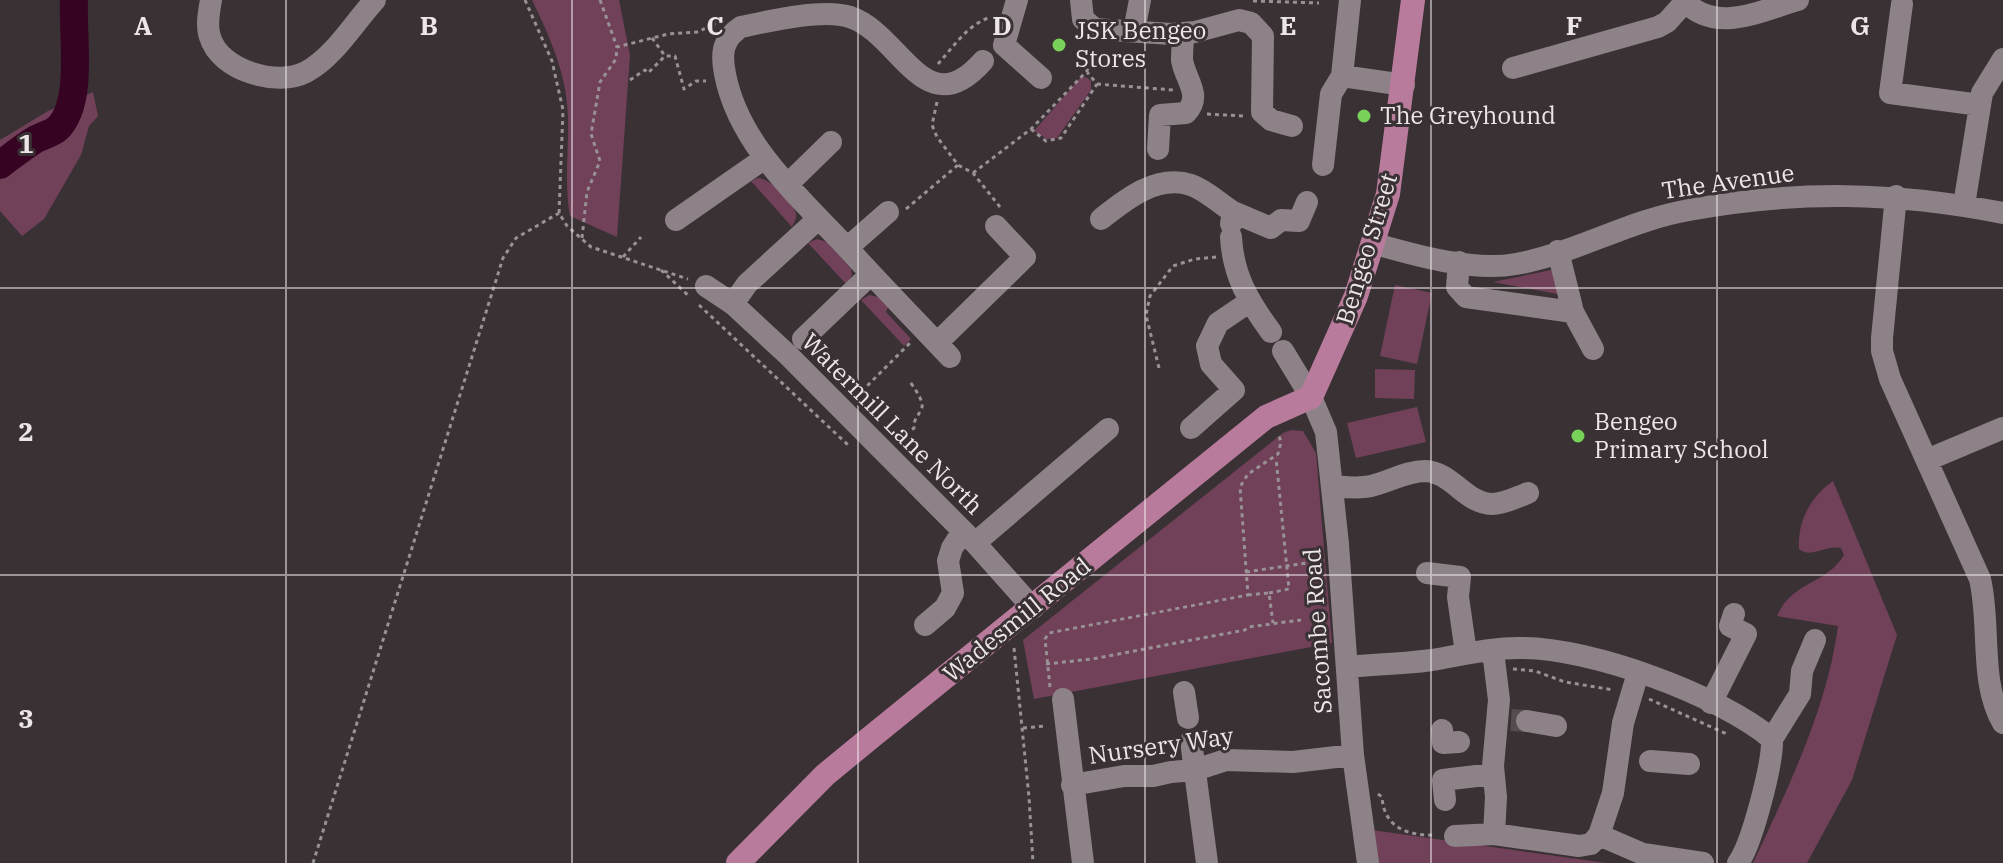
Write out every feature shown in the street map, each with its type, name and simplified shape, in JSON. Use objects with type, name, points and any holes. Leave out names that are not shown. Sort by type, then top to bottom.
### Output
[{"type":"main road","name":"Bengeo Street","points":[[1311,397],[1346,321],[1388,194],[1413,0]]},
{"type":"main road","name":"Wadesmill Road","points":[[738,863],[825,775],[1272,414],[1311,397]]},
{"type":"street","points":[[211,0],[210,37],[219,53],[238,67],[260,75],[292,78],[306,73],[327,58],[375,0]]},
{"type":"street","points":[[1081,0],[1082,14],[1090,26],[1183,34],[1239,20],[1251,23],[1263,36],[1262,112],[1276,123],[1292,126]]},
{"type":"street","points":[[1134,31],[1140,0]]},
{"type":"street","points":[[1323,165],[1331,94],[1342,76],[1350,0]]},
{"type":"street","points":[[1513,68],[1658,27],[1667,22],[1684,1],[1698,14],[1723,20],[1798,0]]},
{"type":"street","points":[[1902,4],[1890,93],[1980,105]]},
{"type":"street","points":[[1014,10],[1004,45],[1041,78]]},
{"type":"street","points":[[983,61],[960,82],[936,85],[920,75],[862,23],[846,16],[811,16],[753,25],[728,37],[722,52],[726,79],[739,116],[765,158],[818,219],[937,343],[1025,257],[1001,221]]},
{"type":"street","points":[[1158,149],[1160,115],[1186,113],[1193,101],[1192,87],[1182,61],[1183,34]]},
{"type":"street","points":[[1964,205],[1985,86],[2003,59]]},
{"type":"street","points":[[1342,76],[1404,85]]},
{"type":"street","points":[[788,184],[831,142]]},
{"type":"street","points":[[676,220],[765,158]]},
{"type":"street","points":[[1101,219],[1140,190],[1176,181],[1194,186],[1232,232],[1271,228],[1281,220],[1299,221],[1307,202]]},
{"type":"street","points":[[1896,196],[1882,351],[1890,379],[1980,579],[1986,614],[1990,689],[2003,723]]},
{"type":"street","name":"The Avenue","points":[[1372,243],[1459,262],[1505,265],[1558,251],[1662,216],[1701,208],[1803,197],[1896,196],[2003,213]]},
{"type":"street","points":[[847,248],[888,212]]},
{"type":"street","points":[[733,304],[747,284],[818,219]]},
{"type":"street","name":"Sacombe Road","points":[[1232,232],[1237,275],[1249,302],[1311,397],[1326,432],[1333,486],[1353,755],[1368,863]]},
{"type":"street","points":[[1558,251],[1573,312],[1593,349]]},
{"type":"street","points":[[1459,262],[1457,287],[1466,297],[1573,312]]},
{"type":"street","points":[[803,339],[871,274]]},
{"type":"street","name":"Watermill Lane North","points":[[706,286],[733,304],[788,355],[969,537],[1033,608]]},
{"type":"street","points":[[1191,428],[1234,390],[1211,364],[1207,346],[1218,323],[1249,302]]},
{"type":"street","points":[[1927,460],[2003,428]]},
{"type":"street","points":[[925,625],[945,608],[953,593],[948,561],[952,548],[1108,429]]},
{"type":"street","points":[[1333,486],[1369,487],[1424,471],[1443,476],[1483,503],[1494,504],[1528,493]]},
{"type":"street","points":[[1427,573],[1460,577],[1458,597],[1466,653]]},
{"type":"street","points":[[1711,703],[1746,634],[1730,626],[1734,614]]},
{"type":"street","points":[[1738,863],[1747,847],[1771,760],[1772,739],[1800,694],[1802,671],[1815,640]]},
{"type":"street","points":[[1347,667],[1520,648],[1556,651],[1586,657],[1688,690],[1760,729],[1772,739]]},
{"type":"street","points":[[1493,651],[1487,730],[1496,797],[1494,834]]},
{"type":"street","points":[[1455,836],[1494,834],[1579,846],[1591,844],[1599,835],[1613,793],[1634,760],[1623,723],[1638,673]]},
{"type":"street","points":[[1184,692],[1188,718]]},
{"type":"street","name":"Nursery Way","points":[[1058,708],[1083,863]]},
{"type":"street","points":[[1487,730],[1556,726]]},
{"type":"street","points":[[1191,741],[1207,863]]},
{"type":"street","name":"Nursery Way","points":[[1072,785],[1124,776],[1153,776],[1195,770],[1226,760],[1293,762],[1353,755]]},
{"type":"street","points":[[1634,760],[1689,764]]},
{"type":"street","points":[[1445,800],[1443,780],[1493,774]]},
{"type":"street","points":[[1599,835],[1643,854],[1703,863]]},
{"type":"path","points":[[525,0],[552,61],[563,110],[559,213],[567,226],[591,247],[706,286]]},
{"type":"path","points":[[582,239],[587,192],[600,161],[591,134],[600,82],[616,59],[617,47],[600,0]]},
{"type":"path","points":[[1253,1],[1319,3]]},
{"type":"path","points":[[1001,221],[973,173],[958,165],[937,137],[932,125],[937,108],[933,69],[973,26],[992,16],[1014,10]]},
{"type":"path","points":[[617,47],[652,38],[699,32],[713,23],[734,32]]},
{"type":"path","points":[[973,173],[1031,129],[1087,71],[1091,64],[1090,26]]},
{"type":"path","points":[[652,38],[665,56]]},
{"type":"path","points":[[630,80],[645,70],[648,73],[665,56],[675,56],[684,89],[696,81],[726,79]]},
{"type":"path","points":[[1087,71],[1097,84],[1173,90],[1174,85],[1192,87]]},
{"type":"path","points":[[1031,129],[1046,141],[1061,138],[1097,84]]},
{"type":"path","points":[[1186,113],[1250,116],[1262,112]]},
{"type":"path","points":[[888,212],[902,212],[958,165]]},
{"type":"path","points":[[313,863],[503,258],[516,238],[559,213]]},
{"type":"path","points":[[1159,368],[1146,315],[1155,287],[1167,271],[1232,232]]},
{"type":"path","points":[[623,257],[641,237]]},
{"type":"path","points":[[659,268],[849,445]]},
{"type":"path","points":[[858,392],[937,343]]},
{"type":"path","points":[[885,454],[914,428],[914,418],[921,410],[922,404],[909,380]]},
{"type":"path","points":[[1023,728],[1058,708],[1046,664],[1046,636],[1077,626],[1289,589],[1275,457],[1281,442],[1272,414]]},
{"type":"path","points":[[1248,595],[1240,487],[1248,474],[1275,457]]},
{"type":"path","points":[[1246,572],[1313,562]]},
{"type":"path","points":[[1269,593],[1273,623]]},
{"type":"path","points":[[1046,664],[1092,659],[1301,620]]},
{"type":"path","points":[[1011,624],[1023,728],[1033,863]]},
{"type":"path","points":[[1374,791],[1382,797],[1383,809],[1389,820],[1404,831],[1420,835],[1455,836]]},
{"type":"shaded area","points":[[532,0],[619,0],[630,55],[617,237],[570,216],[567,101],[551,42]]},
{"type":"shaded area","points":[[1086,77],[1091,81],[1091,90],[1057,138],[1047,139],[1034,131],[1080,78]]},
{"type":"shaded area","points":[[93,92],[98,116],[89,126],[81,155],[44,219],[22,236],[0,211],[0,140],[48,111]]},
{"type":"shaded area","points":[[758,178],[774,186],[791,203],[796,216],[792,227],[751,181]]},
{"type":"shaded area","points":[[817,239],[827,242],[851,269],[852,275],[847,285],[808,243]]},
{"type":"shaded area","points":[[1551,270],[1555,272],[1563,295],[1493,282]]},
{"type":"shaded area","points":[[1395,285],[1432,293],[1417,364],[1380,356]]},
{"type":"shaded area","points":[[869,295],[878,297],[888,307],[886,312],[911,339],[904,346],[861,300]]},
{"type":"shaded area","points":[[1375,369],[1415,370],[1414,399],[1375,398]]},
{"type":"shaded area","points":[[1417,407],[1426,442],[1356,458],[1347,423]]},
{"type":"shaded area","points":[[1303,431],[1316,453],[1332,643],[1034,699],[1023,640],[1283,433]]},
{"type":"shaded area","points":[[1833,481],[1897,635],[1852,780],[1807,863],[1753,863],[1816,718],[1833,657],[1838,626],[1777,616],[1791,596],[1828,572],[1844,555],[1841,548],[1808,553],[1799,549],[1800,529],[1807,510],[1818,494]]},
{"type":"shaded area","points":[[1372,830],[1606,863],[1376,863]]},
{"type":"waterway","points":[[0,165],[36,139],[56,130],[66,116],[74,85],[74,0]]},
{"type":"tunnel","points":[[1511,720],[1527,721]]},
{"type":"place","name":"JSK Bengeo Stores","points":[[1059,45]]},
{"type":"place","name":"The Greyhound","points":[[1364,116]]},
{"type":"place","name":"Bengeo Primary School","points":[[1578,436]]}]
